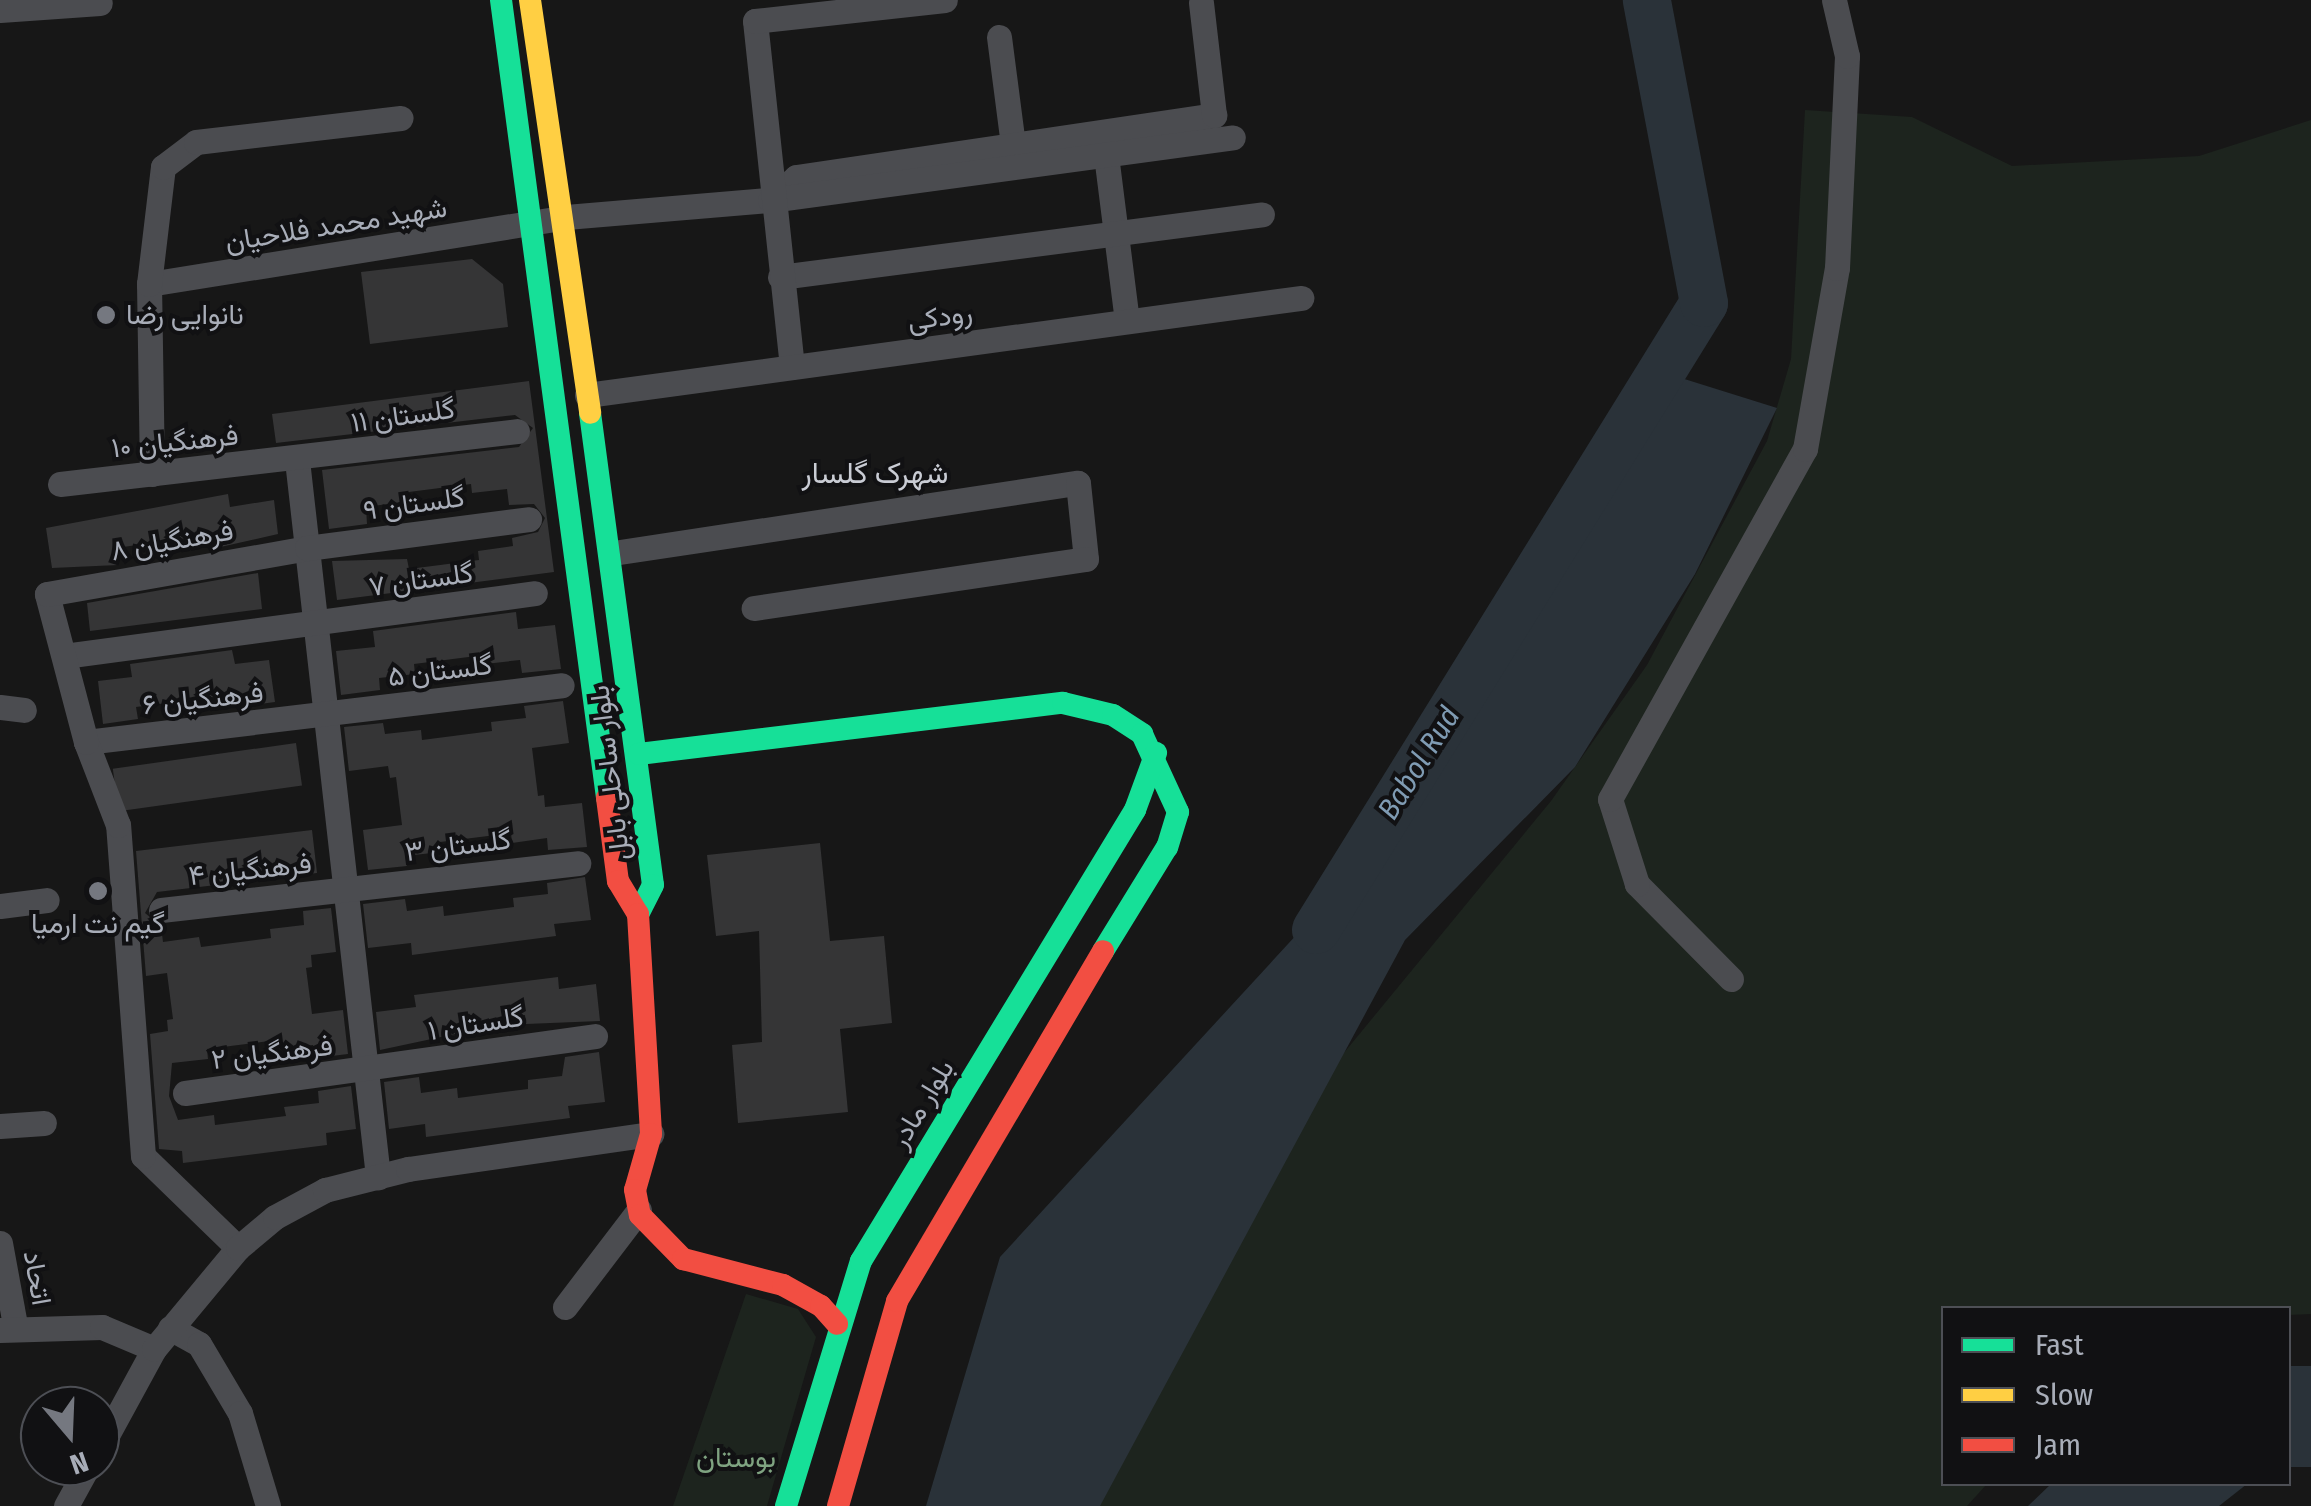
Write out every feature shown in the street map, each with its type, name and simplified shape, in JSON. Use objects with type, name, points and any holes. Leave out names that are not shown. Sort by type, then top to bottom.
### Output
[{"type":"main road","name":"بلوار ساحلی بابل","points":[[501,0],[618,881],[638,914]]},
{"type":"main road","name":"بلوار ساحلی بابل","points":[[530,0],[566,217],[586,395],[639,754],[654,884],[638,914]]},
{"type":"main road","points":[[639,754],[1063,703],[1113,715],[1142,734],[1156,753],[1178,812],[1167,846],[1002,1112],[897,1300],[838,1506]]},
{"type":"main road","name":"بلوار مادر","points":[[786,1506],[837,1324],[861,1261],[1134,810],[1156,753]]},
{"type":"main road","points":[[638,914],[651,1134],[635,1190],[639,1210],[683,1259],[782,1286],[820,1306],[837,1324]]},
{"type":"street","points":[[792,367],[770,200],[755,21],[849,5],[944,0]]},
{"type":"street","points":[[1730,979],[1636,884],[1610,799],[1805,449],[1837,268],[1847,56],[1834,0]]},
{"type":"street","points":[[0,10],[100,3]]},
{"type":"street","points":[[770,200],[796,177],[1214,115],[1201,4]]},
{"type":"street","points":[[1000,37],[1013,145]]},
{"type":"street","points":[[152,474],[148,284],[163,167],[196,142],[401,118]]},
{"type":"street","name":"شهید محمد فلاحیان","points":[[148,284],[566,217],[770,200],[1233,138]]},
{"type":"street","points":[[1106,155],[1127,321]]},
{"type":"street","points":[[780,278],[1262,214]]},
{"type":"street","name":"رودکی","points":[[586,395],[1301,298]]},
{"type":"street","name":"گلستان ۱۱","points":[[297,460],[517,431]]},
{"type":"street","points":[[297,460],[378,1176]]},
{"type":"street","name":"فرهنگیان ۱۰","points":[[60,484],[297,460]]},
{"type":"street","points":[[612,554],[1078,482],[1086,560],[754,608]]},
{"type":"street","name":"گلستان ۹","points":[[307,548],[529,519]]},
{"type":"street","name":"فرهنگیان ۸","points":[[64,656],[47,594],[307,548]]},
{"type":"street","name":"گلستان ۷","points":[[64,656],[316,626],[535,594]]},
{"type":"street","points":[[64,656],[86,742],[118,825],[143,1156],[238,1248]]},
{"type":"street","name":"گلستان ۵","points":[[326,716],[562,685]]},
{"type":"street","name":"فرهنگیان ۶","points":[[86,742],[326,716]]},
{"type":"street","name":"گلستان ۳","points":[[346,890],[578,862]]},
{"type":"street","name":"فرهنگیان ۴","points":[[160,910],[346,890]]},
{"type":"street","points":[[0,906],[47,900]]},
{"type":"street","name":"گلستان ۱","points":[[366,1072],[595,1036]]},
{"type":"street","name":"فرهنگیان ۲","points":[[185,1093],[366,1072]]},
{"type":"street","points":[[0,1126],[44,1123]]},
{"type":"street","points":[[120,1411],[154,1349],[238,1248],[275,1217],[325,1190],[378,1176],[651,1134]]},
{"type":"street","points":[[565,1307],[639,1210]]},
{"type":"street","name":"اتحاد","points":[[0,1243],[7,1327]]},
{"type":"street","points":[[7,1327],[102,1327],[154,1349]]},
{"type":"street","points":[[170,1328],[198,1344],[240,1413],[268,1506]]},
{"type":"green space","points":[[1805,110],[1912,117],[2012,166],[2199,156],[2311,120],[2311,1314],[2291,1315],[2291,1306],[1941,1306],[1941,1486],[1985,1486],[1967,1506],[1056,1506],[1283,1127],[1551,801],[1647,665],[1767,441],[1791,359]]},
{"type":"green space","name":"بوستان","points":[[746,1294],[798,1309],[816,1337],[767,1506],[673,1506]]},
{"type":"shaded area","points":[[1662,372],[1777,408],[1695,574],[1575,767],[1405,940],[1100,1506],[926,1506],[1000,1257],[1346,881]]},
{"type":"shaded area","points":[[2291,1366],[2311,1366],[2311,1467],[2291,1467]]},
{"type":"shaded area","points":[[2049,1486],[2244,1486],[2219,1506],[2028,1506]]},
{"type":"building","points":[[472,259],[503,284],[508,327],[370,344],[361,272]]},
{"type":"building","points":[[529,381],[554,572],[337,600],[332,561],[407,559],[409,569],[479,560],[478,551],[513,546],[512,538],[538,532],[545,518],[534,504],[509,505],[507,489],[472,493],[471,484],[401,493],[402,502],[366,507],[367,524],[329,529],[322,470],[519,447],[533,428],[515,415],[276,443],[272,414]]},
{"type":"building","points":[[228,494],[230,507],[274,500],[278,534],[216,548],[214,534],[116,548],[118,565],[52,568],[46,528]]},
{"type":"building","points":[[258,573],[262,609],[90,631],[87,603]]},
{"type":"building","points":[[516,612],[518,629],[555,625],[561,669],[522,673],[520,660],[485,664],[484,655],[414,664],[415,674],[379,678],[380,690],[341,695],[336,651],[375,647],[373,631]]},
{"type":"building","points":[[232,650],[235,664],[269,660],[275,702],[238,707],[236,694],[136,707],[138,719],[103,724],[98,681],[132,677],[130,664]]},
{"type":"building","points":[[563,701],[569,743],[532,748],[538,796],[544,795],[545,807],[582,803],[587,847],[548,850],[547,838],[512,843],[511,833],[440,842],[441,852],[405,856],[407,866],[368,870],[363,830],[402,825],[396,777],[390,778],[388,766],[349,771],[344,727],[383,723],[385,734],[421,730],[422,740],[492,731],[491,722],[526,718],[524,706]]},
{"type":"building","points":[[296,743],[302,786],[119,811],[113,769]]},
{"type":"building","points":[[312,830],[317,873],[157,892],[145,913],[161,926],[163,942],[199,937],[201,947],[271,938],[270,929],[304,925],[303,911],[331,908],[336,952],[311,955],[312,967],[306,968],[312,1014],[343,1010],[348,1054],[315,1058],[313,1045],[279,1049],[277,1040],[207,1049],[208,1059],[172,1063],[169,1096],[178,1120],[214,1115],[215,1125],[286,1116],[284,1107],[319,1103],[318,1091],[351,1086],[356,1129],[326,1133],[327,1145],[183,1163],[182,1151],[159,1149],[150,1034],[168,1031],[167,1020],[173,1019],[167,973],[146,976],[136,851]]},
{"type":"building","points":[[820,843],[830,941],[884,936],[892,1023],[840,1029],[848,1112],[738,1123],[732,1045],[762,1042],[759,931],[716,936],[707,855]]},
{"type":"building","points":[[585,877],[591,920],[554,924],[556,936],[412,955],[411,943],[368,948],[363,904],[405,899],[407,911],[443,906],[444,916],[514,907],[513,898],[548,894],[547,883]]},
{"type":"building","points":[[558,977],[559,989],[596,984],[600,1021],[526,1024],[525,1015],[454,1024],[455,1034],[380,1050],[376,1012],[416,1007],[414,995]]},
{"type":"building","points":[[599,1052],[605,1102],[568,1106],[570,1118],[426,1137],[425,1124],[389,1129],[384,1082],[419,1077],[421,1093],[457,1088],[458,1098],[528,1089],[528,1080],[562,1076],[565,1057]]},
{"type":"waterway","name":"Babol Rud","points":[[1316,930],[1704,303],[1647,0]]},
{"type":"traffic: fast","points":[[501,0],[607,798]]},
{"type":"traffic: fast","points":[[590,413],[653,885],[638,914]]},
{"type":"traffic: fast","points":[[639,754],[1063,703],[1113,715],[1142,734],[1178,812],[1167,847],[1103,951]]},
{"type":"traffic: fast","points":[[786,1506],[861,1261],[1135,810],[1156,753]]},
{"type":"traffic: slow","points":[[530,0],[590,413]]},
{"type":"traffic: jam","points":[[607,798],[618,881],[638,914],[651,1134],[635,1190],[640,1215],[683,1259],[783,1285],[821,1306],[837,1324]]},
{"type":"traffic: jam","points":[[838,1506],[897,1301],[1103,951]]},
{"type":"place","name":"نانوایی رضا","points":[[106,315]]},
{"type":"place","name":"گیم نت ارمیا","points":[[98,891]]},
{"type":"district","name":"شهرک گلسار","points":[[875,473]]}]
